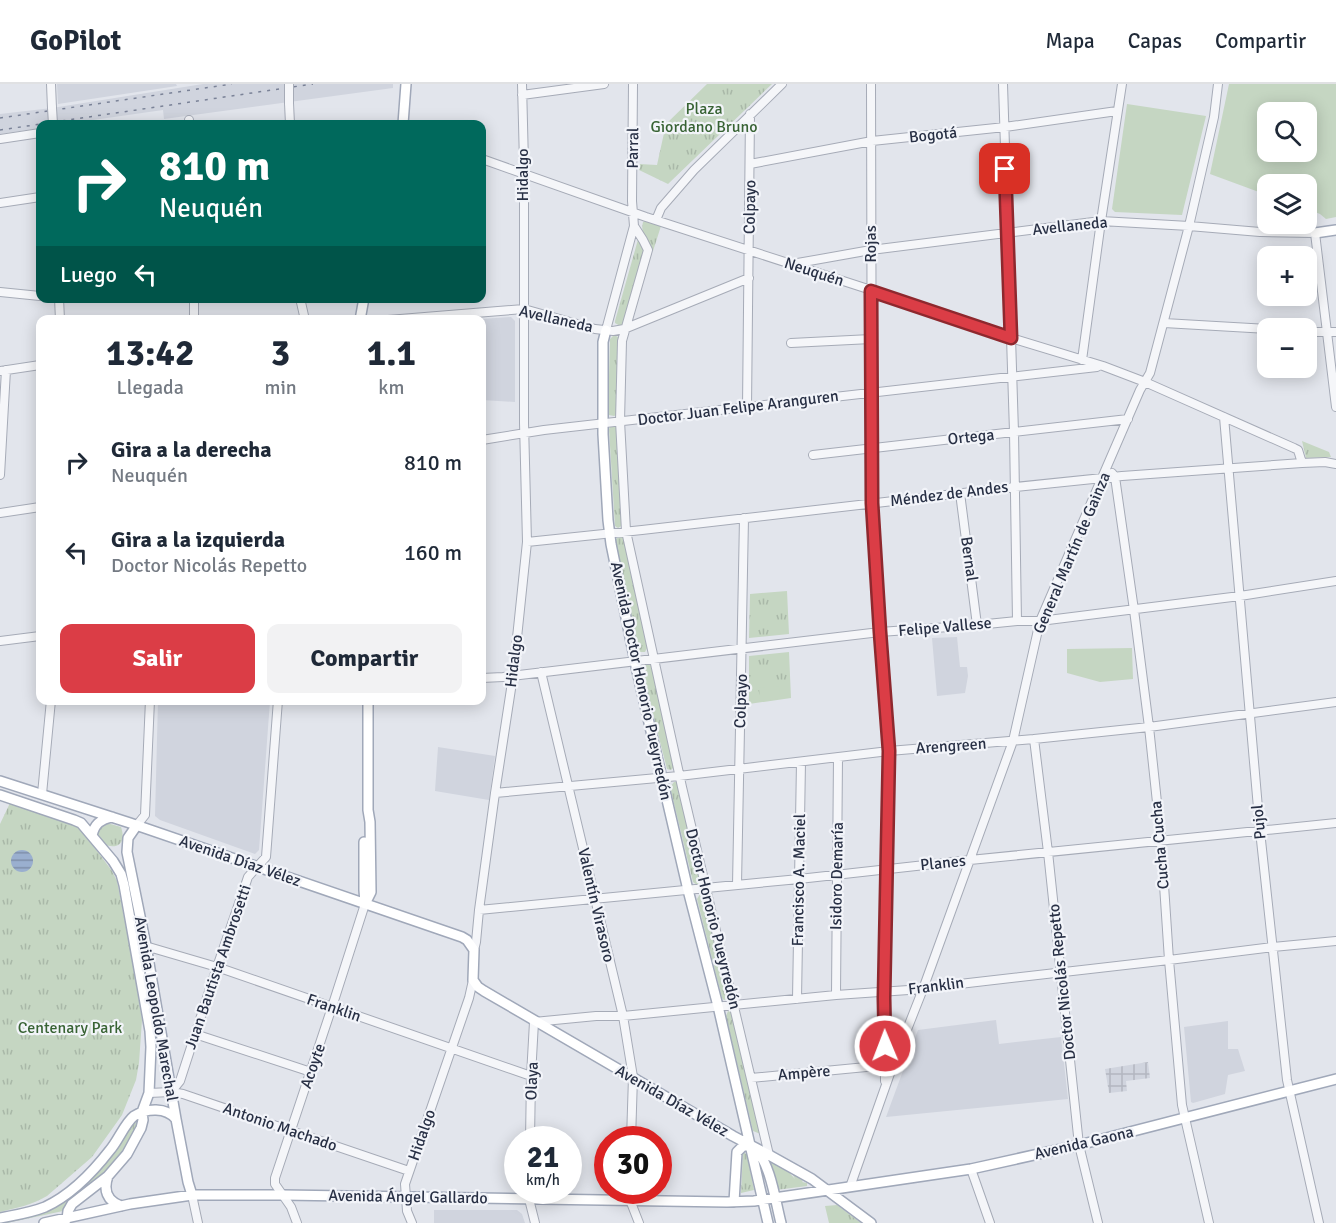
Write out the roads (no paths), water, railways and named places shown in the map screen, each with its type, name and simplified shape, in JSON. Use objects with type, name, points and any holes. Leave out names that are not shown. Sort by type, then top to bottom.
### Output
[{"type":"main road","points":[[404,120],[406,84]]},
{"type":"main road","points":[[1317,233],[1336,230]]},
{"type":"main road","name":"Avenida Doctor Honorio Pueyrredón","points":[[606,330],[603,342],[604,423],[609,533],[635,661],[768,1223]]},
{"type":"main road","points":[[365,904],[364,821],[368,810],[368,705]]},
{"type":"main road","name":"Avenida Díaz Vélez","points":[[0,781],[136,825],[462,937],[474,950]]},
{"type":"main road","points":[[42,794],[49,811]]},
{"type":"main road","points":[[0,795],[78,821],[92,836]]},
{"type":"main road","points":[[92,836],[99,821],[112,817]]},
{"type":"main road","points":[[98,844],[108,850],[116,850],[126,842],[136,825]]},
{"type":"main road","name":"Avenida Leopoldo Marechal","points":[[67,1221],[68,1211],[72,1204],[108,1176],[127,1154],[143,1120],[142,1112],[149,1093],[150,1031],[123,881],[113,861],[92,836]]},
{"type":"main road","name":"Avenida Leopoldo Marechal","points":[[126,842],[192,1195]]},
{"type":"main road","name":"Hidalgo","points":[[473,980],[474,950]]},
{"type":"main road","name":"Avenida Díaz Vélez","points":[[473,980],[484,992],[534,1022],[750,1145]]},
{"type":"main road","name":"Avenida Gaona","points":[[774,1198],[971,1168],[1079,1145],[1336,1079]]},
{"type":"main road","points":[[0,1218],[46,1206],[72,1190],[99,1164],[134,1116],[142,1112],[162,1110],[176,1119]]},
{"type":"main road","points":[[734,1202],[737,1152],[743,1146],[750,1145],[812,1179],[872,1223]]},
{"type":"main road","name":"Avenida Doctor Honorio Pueyrredón","points":[[750,1145],[761,1156],[766,1166],[781,1223]]},
{"type":"main road","points":[[108,1176],[107,1194],[113,1202],[121,1206]]},
{"type":"main road","points":[[850,1187],[848,1200],[853,1209]]},
{"type":"main road","name":"Avenida Ángel Gallardo","points":[[44,1223],[67,1221],[121,1206],[192,1195],[504,1195]]},
{"type":"main road","name":"Avenida Ángel Gallardo","points":[[672,1198],[734,1202],[774,1198]]},
{"type":"street","points":[[51,84],[53,120]]},
{"type":"street","points":[[289,84],[290,120]]},
{"type":"street","name":"Hidalgo","points":[[474,950],[513,676],[527,542],[524,433],[522,84]]},
{"type":"street","points":[[522,95],[604,84]]},
{"type":"street","name":"Parral","points":[[633,84],[633,212]]},
{"type":"street","points":[[656,220],[661,207],[694,170],[782,84]]},
{"type":"street","name":"Rojas","points":[[850,1187],[885,1088],[889,1065],[885,991],[889,751],[872,503],[871,84]]},
{"type":"street","points":[[1002,84],[1014,432],[1017,621]]},
{"type":"street","points":[[1082,360],[1122,84]]},
{"type":"street","name":"General Martín de Gainza","points":[[889,1065],[923,989],[1013,741],[1040,621],[1140,390],[1150,373],[1189,226],[1214,117],[1218,84]]},
{"type":"street","name":"Bogotá","points":[[750,164],[872,141],[1005,127],[1117,111]]},
{"type":"street","name":"Colpayo","points":[[747,408],[750,114]]},
{"type":"street","points":[[0,138],[36,134]]},
{"type":"street","name":"Neuquén","points":[[486,160],[656,220],[1011,338],[1103,366],[1145,382],[1298,450],[1302,463]]},
{"type":"street","points":[[0,203],[36,198]]},
{"type":"street","name":"Avenida Doctor Honorio Pueyrredón","points":[[606,330],[634,226],[633,212]]},
{"type":"street","name":"Avellaneda","points":[[790,264],[871,250],[1101,221],[1257,232]]},
{"type":"street","name":"Doctor Honorio Pueyrredón","points":[[634,226],[648,250],[622,341],[620,421],[626,531],[679,776],[769,1155]]},
{"type":"street","points":[[1315,234],[1336,407]]},
{"type":"street","name":"Avellaneda","points":[[450,315],[524,309],[595,329],[624,329],[749,278]]},
{"type":"street","points":[[0,292],[36,296]]},
{"type":"street","points":[[1164,323],[1257,328]]},
{"type":"street","points":[[1317,332],[1336,332]]},
{"type":"street","points":[[791,343],[871,339]]},
{"type":"street","points":[[0,475],[3,370],[36,366]]},
{"type":"street","name":"Doctor Juan Felipe Aranguren","points":[[486,439],[620,421],[1103,366]]},
{"type":"street","name":"Pujol","points":[[1224,417],[1260,831],[1289,1091],[1319,1223]]},
{"type":"street","name":"Ortega","points":[[813,455],[1128,419]]},
{"type":"street","name":"Méndez de Andes","points":[[527,542],[1103,478],[1302,463],[1336,464]]},
{"type":"street","name":"Cucha Cucha","points":[[1108,468],[1115,477],[1149,727],[1161,840],[1182,1105],[1209,1223]]},
{"type":"street","name":"Bernal","points":[[960,493],[977,625]]},
{"type":"street","points":[[0,513],[36,508]]},
{"type":"street","name":"Colpayo","points":[[736,885],[744,518]]},
{"type":"street","name":"Felipe Vallese","points":[[486,678],[880,632],[1040,621],[1240,596],[1336,581]]},
{"type":"street","points":[[0,641],[36,636]]},
{"type":"street","name":"Valentín Virasoro","points":[[541,672],[623,1016],[633,1077],[631,1126]]},
{"type":"street","name":"Arengreen","points":[[495,792],[739,770],[889,751],[1034,740],[1336,702]]},
{"type":"street","points":[[42,794],[51,705]]},
{"type":"street","points":[[136,825],[145,815],[150,705]]},
{"type":"street","name":"Juan Bautista Ambrosetti","points":[[171,1092],[180,1081],[245,886],[249,877],[266,857],[278,705]]},
{"type":"street","name":"Doctor Nicolás Repetto","points":[[1034,740],[1079,1145],[1098,1223]]},
{"type":"street","name":"Isidoro Demaría","points":[[836,995],[838,758]]},
{"type":"street","name":"Francisco A. Maciel","points":[[797,999],[801,762]]},
{"type":"street","name":"Planes","points":[[479,910],[838,875],[1336,822]]},
{"type":"street","name":"Acoyte","points":[[297,1223],[291,1207],[275,1184],[275,1178],[365,904]]},
{"type":"street","name":"Franklin","points":[[534,1022],[923,989],[1336,941]]},
{"type":"street","name":"Franklin","points":[[135,943],[217,968],[531,1076]]},
{"type":"street","name":"Hidalgo","points":[[412,1223],[407,1210],[405,1185],[469,998],[473,980]]},
{"type":"street","name":"Olaya","points":[[530,1126],[534,1022]]},
{"type":"street","points":[[195,1034],[311,1072]]},
{"type":"street","name":"Ampère","points":[[751,1078],[889,1065]]},
{"type":"street","name":"Antonio Machado","points":[[149,1093],[183,1094],[409,1171]]},
{"type":"street","points":[[971,1168],[990,1223]]},
{"type":"street","points":[[192,1195],[198,1223]]},
{"type":"street","points":[[531,1204],[535,1223]]},
{"type":"street","points":[[633,1204],[639,1223]]},
{"type":"water","points":[[18,850],[26,850],[33,857],[33,865],[26,872],[18,872],[11,865],[11,857]]},
{"type":"railway","points":[[0,118],[232,84]]},
{"type":"railway","points":[[68,120],[313,84]]},
{"type":"railway","points":[[0,130],[36,125]]},
{"type":"park label","name":"Plaza Giordano Bruno","points":[[704,118]]},
{"type":"park label","name":"Centenary Park","points":[[70,1028]]}]
